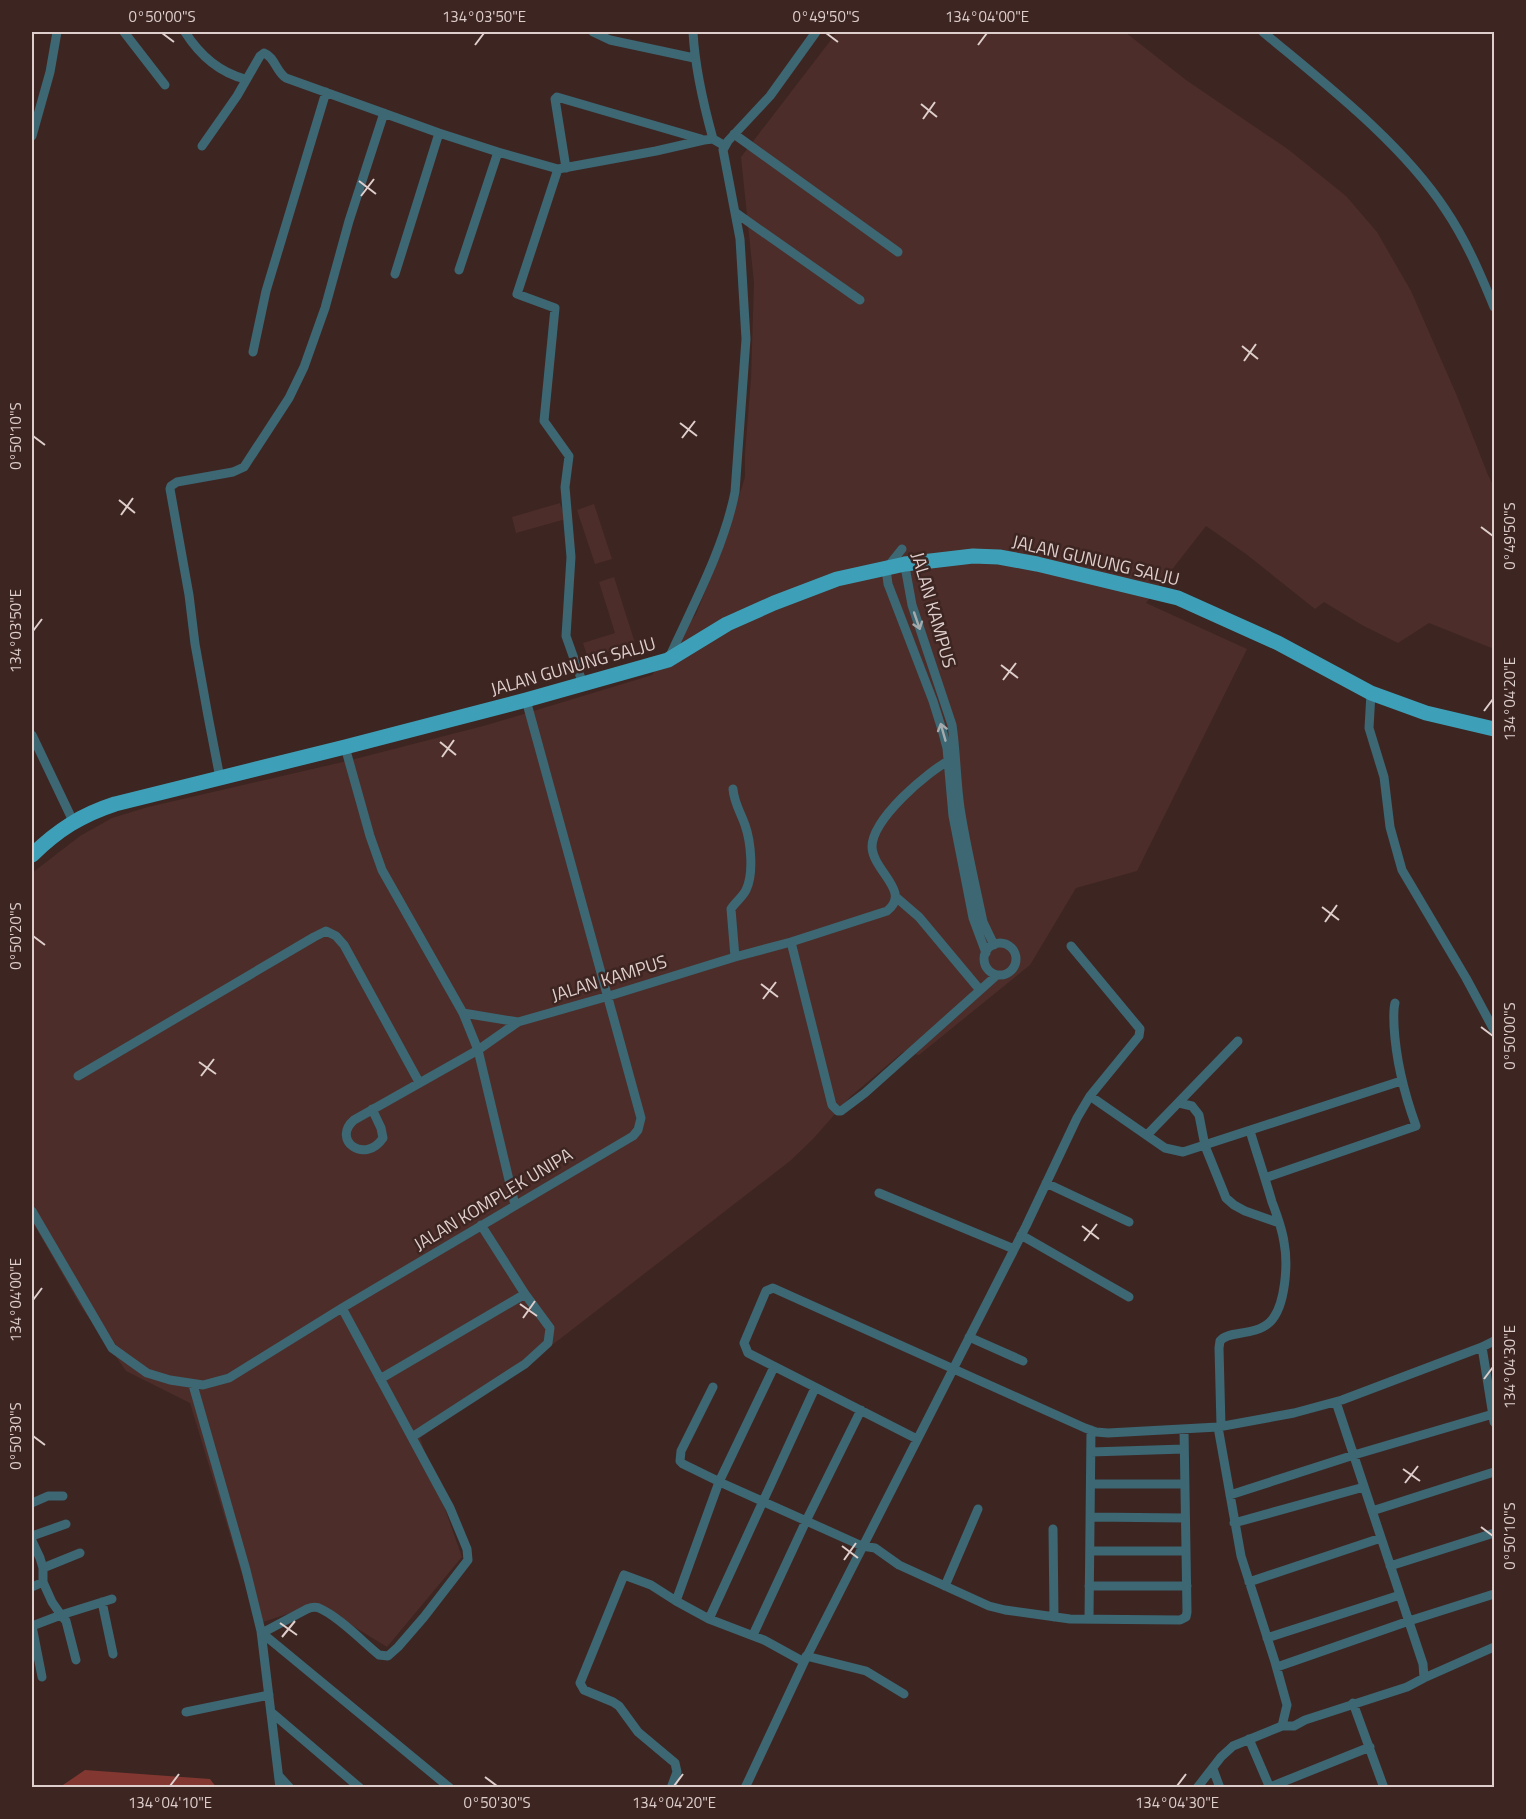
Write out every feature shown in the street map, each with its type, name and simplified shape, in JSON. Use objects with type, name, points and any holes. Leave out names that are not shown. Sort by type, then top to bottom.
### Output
[{"type":"main road","name":"JALAN GUNUNG SALJU","points":[[32,855],[73,821],[96,810],[526,700],[668,660],[727,624],[837,579],[905,564],[973,556],[999,557],[1048,566],[1178,598],[1278,642],[1371,693],[1426,713],[1494,729]]},
{"type":"street","points":[[32,136],[50,72],[57,32]]},
{"type":"street","points":[[124,32],[165,85]]},
{"type":"street","points":[[185,32],[203,57],[226,72],[245,79]]},
{"type":"street","points":[[593,32],[610,40],[694,58]]},
{"type":"street","points":[[693,32],[694,58],[708,139]]},
{"type":"street","points":[[668,660],[723,537],[735,492],[746,339],[740,239],[723,150],[734,134],[770,96],[816,32]]},
{"type":"street","points":[[1263,32],[1354,110],[1406,159],[1455,224],[1494,307]]},
{"type":"street","points":[[202,146],[264,53],[269,55],[283,76],[439,133],[498,152],[562,168],[708,139]]},
{"type":"street","points":[[253,352],[266,291],[326,92]]},
{"type":"street","points":[[583,684],[566,636],[571,557],[565,487],[569,456],[544,421],[555,308],[517,294],[562,168],[555,99],[708,139],[725,146]]},
{"type":"street","points":[[220,778],[170,489],[173,483],[244,468],[290,398],[322,317],[349,221],[384,112]]},
{"type":"street","points":[[395,274],[439,133]]},
{"type":"street","points":[[734,134],[898,252]]},
{"type":"street","points":[[459,270],[498,152]]},
{"type":"street","points":[[736,213],[860,300]]},
{"type":"street","name":"JALAN KAMPUS","points":[[905,564],[912,605],[955,741],[951,760]]},
{"type":"street","name":"JALAN KAMPUS","points":[[886,569],[891,596],[933,701],[951,760],[960,832],[974,899],[994,945]]},
{"type":"street","points":[[1371,693],[1369,728],[1384,777],[1390,827],[1402,870],[1494,1030]]},
{"type":"street","name":"JALAN KOMPLEK UNIPA","points":[[32,1211],[112,1348],[147,1373],[193,1385],[203,1385],[230,1378],[342,1308],[633,1136],[638,1130],[641,1118],[526,700]]},
{"type":"street","points":[[32,735],[73,821]]},
{"type":"street","points":[[345,747],[382,870],[463,1013],[478,1050],[515,1205]]},
{"type":"street","points":[[951,760],[909,790],[884,819],[872,847],[874,856],[897,898],[919,917],[980,990]]},
{"type":"street","points":[[928,776],[953,781]]},
{"type":"street","points":[[733,789],[736,804],[746,827],[751,869],[746,892],[731,909],[735,957]]},
{"type":"street","name":"JALAN KAMPUS","points":[[372,1109],[478,1050],[518,1022],[791,942],[887,911],[896,904],[897,898]]},
{"type":"street","name":"JALAN KAMPUS","points":[[974,899],[973,918],[986,953],[986,967],[997,975]]},
{"type":"street","points":[[78,1076],[326,931],[336,936],[344,945],[419,1082]]},
{"type":"street","points":[[791,942],[832,1105],[838,1111],[847,1108],[866,1093],[997,975],[1012,970],[1016,958],[1014,951],[1008,945],[1001,943],[994,945],[986,953]]},
{"type":"street","points":[[745,1788],[805,1659],[1014,1250],[1077,1118],[1090,1096],[1133,1045],[1141,1032],[1071,946]]},
{"type":"street","points":[[1265,1178],[1416,1126],[1401,1081],[1395,1050],[1395,1003]]},
{"type":"street","points":[[463,1013],[518,1022]]},
{"type":"street","points":[[1147,1135],[1238,1041]]},
{"type":"street","points":[[1090,1096],[1165,1148],[1183,1152],[1401,1081]]},
{"type":"street","points":[[1179,1103],[1188,1104],[1199,1115],[1205,1146],[1226,1198],[1245,1211],[1279,1223]]},
{"type":"street","points":[[372,1109],[383,1138],[378,1146],[368,1151],[357,1150],[347,1140],[347,1129],[354,1120],[372,1109]]},
{"type":"street","points":[[1250,1131],[1284,1241],[1286,1263],[1284,1285],[1277,1311],[1271,1321],[1259,1330],[1240,1335],[1227,1335],[1220,1341],[1220,1427],[1240,1556],[1277,1667],[1287,1705],[1282,1726]]},
{"type":"street","points":[[1046,1184],[1129,1222]]},
{"type":"street","points":[[879,1193],[1014,1250]]},
{"type":"street","points":[[412,1437],[525,1365],[548,1343],[550,1328],[525,1294],[481,1225]]},
{"type":"street","points":[[1021,1235],[1130,1297]]},
{"type":"street","points":[[918,1439],[748,1353],[744,1343],[766,1291],[773,1288],[1091,1430],[1108,1433],[1220,1427],[1294,1413],[1336,1402],[1494,1341]]},
{"type":"street","points":[[380,1378],[525,1294]]},
{"type":"street","points":[[262,1632],[313,1607],[329,1613],[379,1655],[388,1656],[399,1647],[465,1564],[468,1554],[450,1508],[342,1308]]},
{"type":"street","points":[[969,1337],[1023,1361]]},
{"type":"street","points":[[1230,1495],[1354,1455],[1494,1418],[1482,1347]]},
{"type":"street","points":[[676,1601],[719,1482],[774,1367]]},
{"type":"street","points":[[193,1385],[262,1632],[280,1788]]},
{"type":"street","points":[[713,1388],[679,1457],[683,1464],[862,1546],[875,1548],[899,1565],[989,1605],[1005,1610],[1054,1617],[1183,1619],[1187,1612],[1184,1429]]},
{"type":"street","points":[[710,1618],[815,1388]]},
{"type":"street","points":[[1336,1402],[1423,1664],[1424,1678]]},
{"type":"street","points":[[753,1635],[861,1410]]},
{"type":"street","points":[[1089,1619],[1091,1430]]},
{"type":"street","points":[[1091,1452],[1184,1449]]},
{"type":"street","points":[[1372,1511],[1494,1472]]},
{"type":"street","points":[[1091,1484],[1185,1484]]},
{"type":"street","points":[[1234,1523],[1364,1487]]},
{"type":"street","points":[[32,1503],[48,1496],[63,1496]]},
{"type":"street","points":[[945,1586],[978,1509]]},
{"type":"street","points":[[1090,1516],[1185,1518]]},
{"type":"street","points":[[32,1536],[66,1524]]},
{"type":"street","points":[[1053,1529],[1054,1617]]},
{"type":"street","points":[[1390,1566],[1494,1533]]},
{"type":"street","points":[[1249,1582],[1381,1538]]},
{"type":"street","points":[[32,1541],[43,1568],[43,1582],[52,1602],[66,1621],[76,1660]]},
{"type":"street","points":[[1090,1551],[1186,1551]]},
{"type":"street","points":[[43,1568],[80,1553]]},
{"type":"street","points":[[671,1788],[677,1772],[675,1762],[638,1732],[619,1706],[584,1690],[580,1683],[624,1575],[651,1585],[710,1618],[805,1659],[866,1671],[904,1694]]},
{"type":"street","points":[[32,1587],[43,1582]]},
{"type":"street","points":[[1089,1586],[1186,1586]]},
{"type":"street","points":[[1277,1667],[1494,1594]]},
{"type":"street","points":[[1267,1638],[1400,1595]]},
{"type":"street","points":[[42,1677],[32,1626],[107,1601],[112,1654]]},
{"type":"street","points":[[262,1632],[450,1788]]},
{"type":"street","points":[[1197,1788],[1221,1757],[1233,1746],[1282,1726],[1294,1726],[1353,1703],[1407,1686],[1494,1647]]},
{"type":"street","points":[[186,1712],[268,1695]]},
{"type":"street","points":[[1353,1703],[1384,1788]]},
{"type":"street","points":[[271,1712],[360,1788]]},
{"type":"street","points":[[1249,1739],[1270,1787],[1370,1748]]},
{"type":"street","points":[[1213,1769],[1220,1788]]},
{"type":"street","points":[[279,1776],[290,1788]]},
{"type":"shaded area","points":[[837,32],[1125,32],[1186,80],[1289,150],[1346,196],[1377,232],[1411,291],[1494,487],[1494,649],[1429,623],[1398,643],[1324,602],[1315,609],[1246,554],[1206,526],[1146,603],[1247,649],[1137,871],[1076,888],[1030,965],[919,1055],[903,1052],[850,1097],[790,1161],[556,1342],[420,1438],[462,1557],[387,1647],[317,1604],[257,1624],[190,1403],[126,1371],[80,1305],[32,1221],[32,873],[80,836],[112,818],[148,807],[347,761],[487,725],[652,675],[696,614],[722,550],[745,477],[754,283],[741,157]]},
{"type":"shaded area","points":[[560,503],[566,519],[516,533],[512,517]]},
{"type":"shaded area","points":[[594,504],[612,559],[595,564],[577,510]]},
{"type":"shaded area","points":[[614,577],[635,643],[588,658],[583,643],[615,633],[599,582]]},
{"type":"shaded area","points":[[85,1770],[210,1779],[216,1787],[60,1787]]}]
